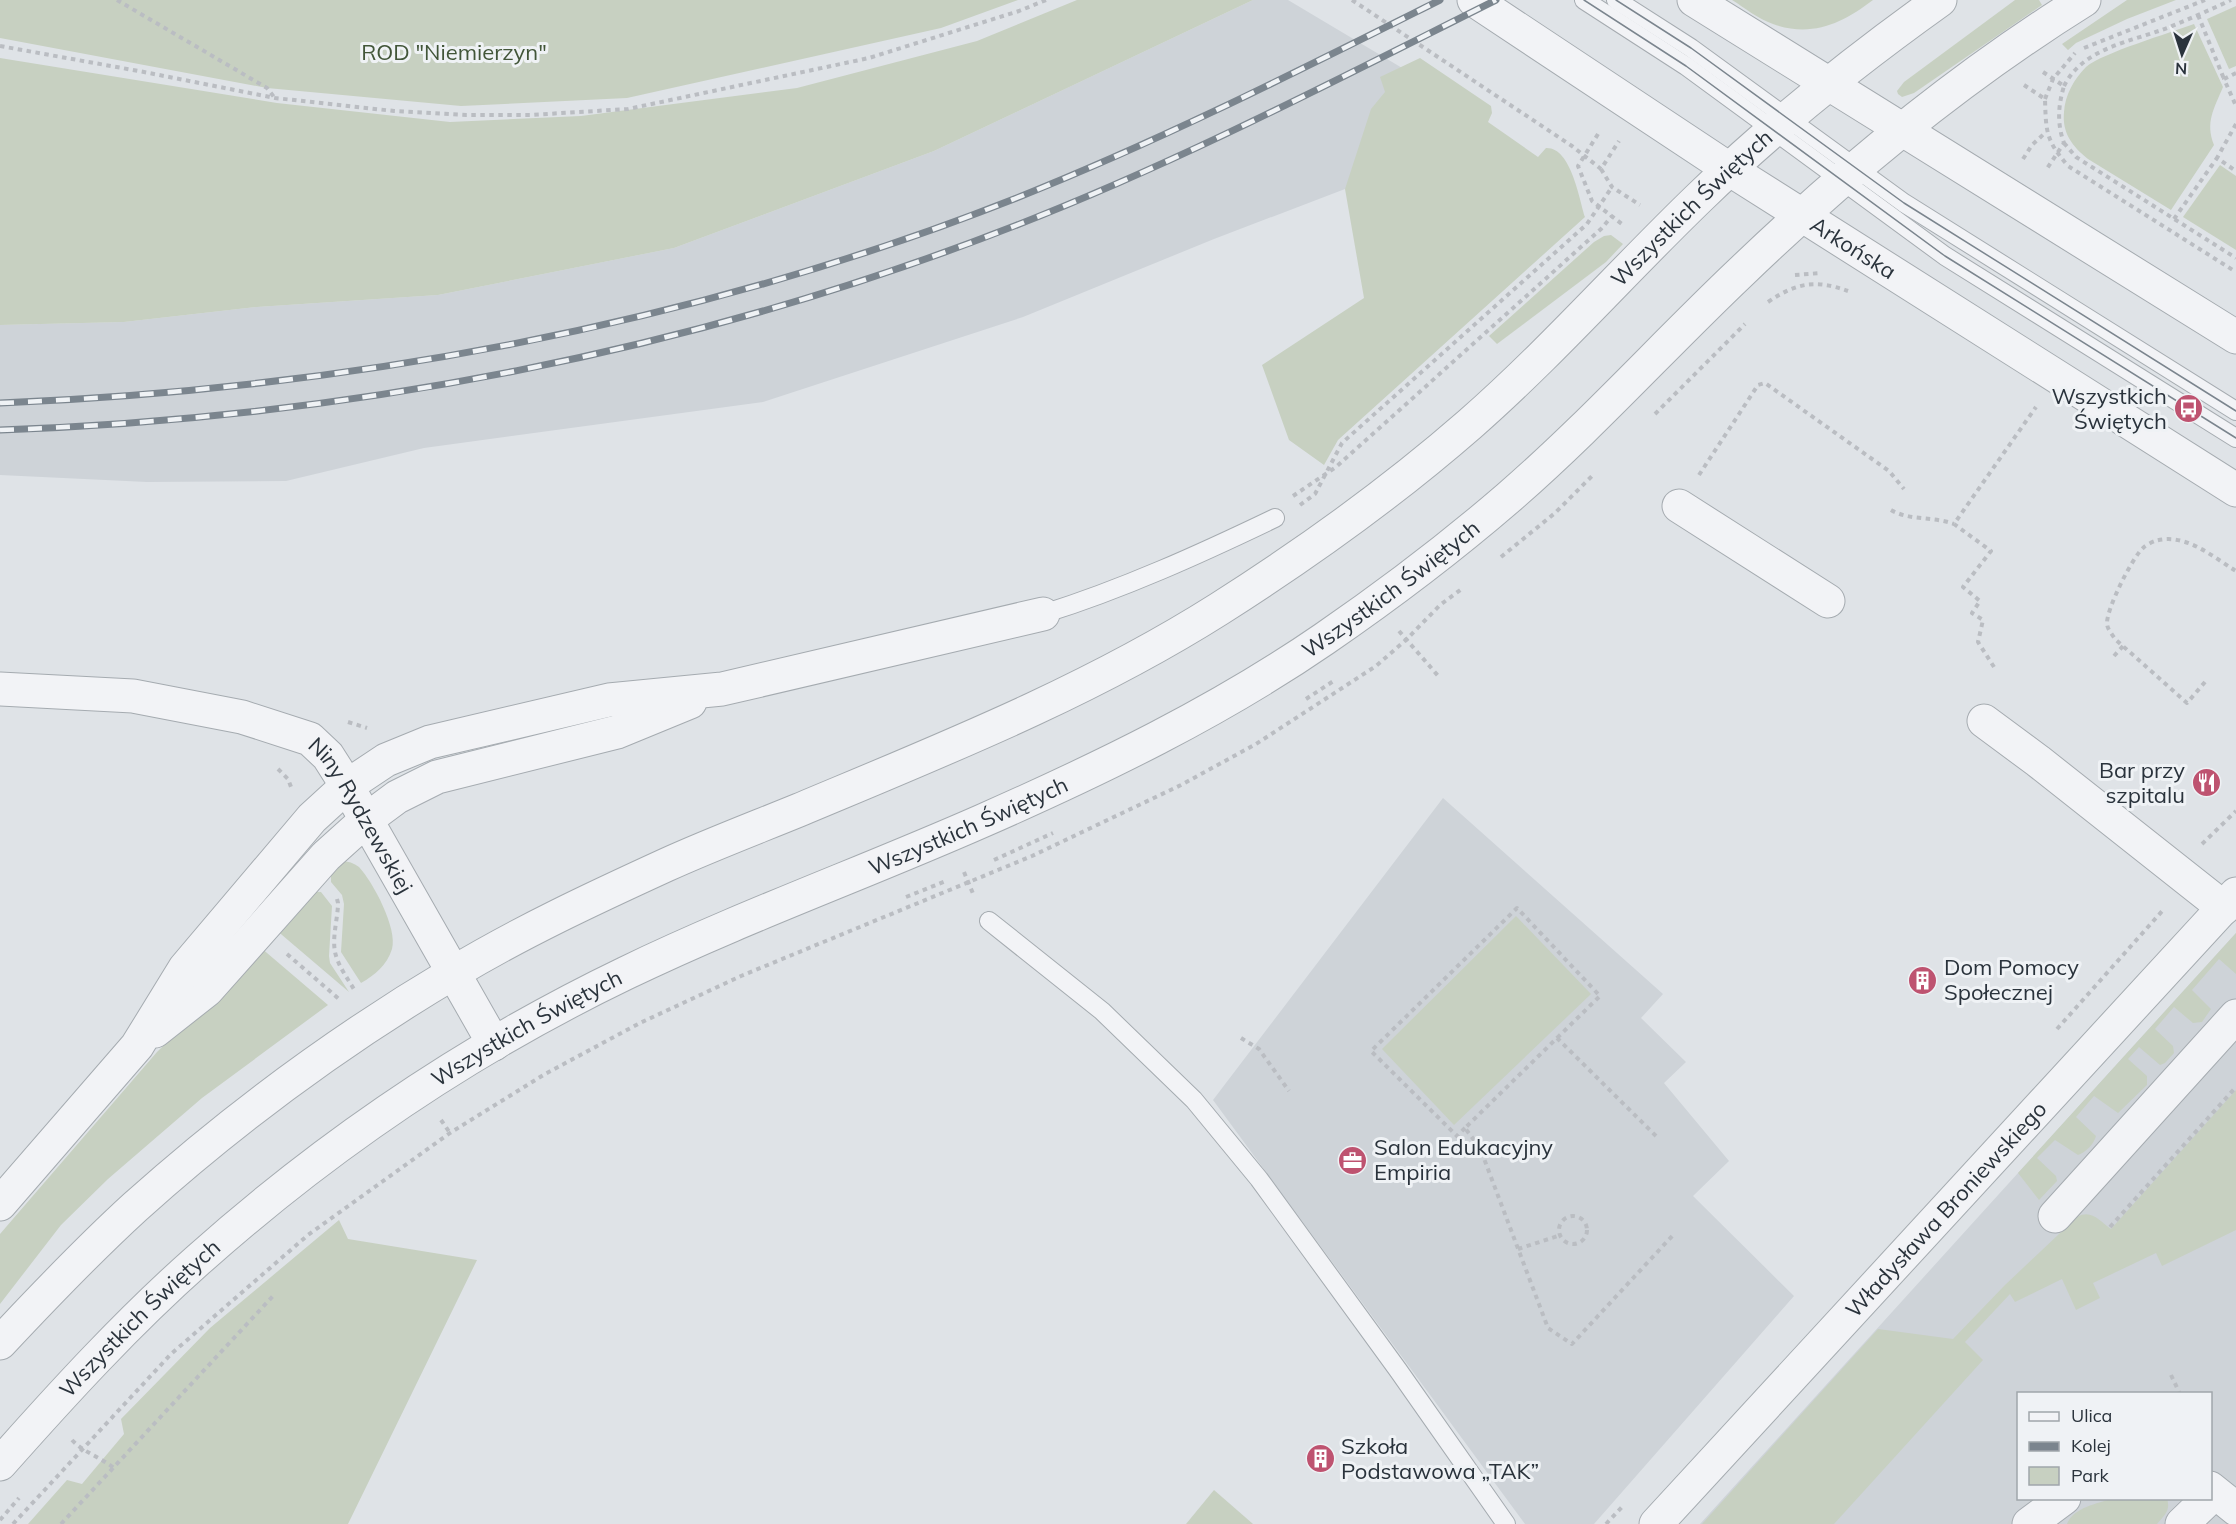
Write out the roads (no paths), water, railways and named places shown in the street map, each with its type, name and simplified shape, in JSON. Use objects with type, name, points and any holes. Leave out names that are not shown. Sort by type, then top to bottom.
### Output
[{"type":"street","name":"Arkońska","points":[[1474,0],[1729,169],[2236,490]]},
{"type":"street","points":[[1694,0],[2236,337]]},
{"type":"street","name":"Wszystkich Świętych","points":[[0,1342],[133,1209],[237,1121],[356,1035],[454,972],[538,927],[671,862],[962,741],[1067,694],[1133,660],[1283,568],[1346,523],[1472,423],[1729,169],[1829,83],[1940,0]]},
{"type":"street","name":"Wszystkich Świętych","points":[[0,1464],[81,1374],[129,1325],[263,1204],[374,1120],[494,1044],[619,976],[701,938],[980,822],[1084,775],[1185,723],[1318,642],[1398,586],[1511,495],[1802,215],[1904,130],[2010,49],[2084,0]]},
{"type":"street","points":[[1679,506],[1828,602]]},
{"type":"street","points":[[0,1204],[137,1046],[184,968],[312,818],[347,786],[386,760],[430,742],[609,700],[722,689],[1043,614]]},
{"type":"street","name":"Niny Rydzewskiej","points":[[0,689],[133,696],[242,717],[310,739],[328,756],[347,786],[494,1044]]},
{"type":"street","points":[[137,1046],[207,990],[318,864],[366,820],[397,797],[436,777],[617,732],[722,689]]},
{"type":"street","points":[[1984,721],[2171,867],[2230,901]]},
{"type":"street","name":"Władysława Broniewskiego","points":[[1656,1524],[2230,901]]},
{"type":"street","points":[[2055,1216],[2236,1016]]},
{"type":"street","points":[[2182,1524],[2216,1497]]},
{"type":"street","points":[[2029,1524],[2061,1500]]},
{"type":"lane","points":[[1584,0],[1780,124]]},
{"type":"lane","points":[[1616,0],[1691,48],[1780,124],[1849,175],[1963,268],[2236,438]]},
{"type":"lane","points":[[1849,175],[1920,213],[2236,411]]},
{"type":"lane","points":[[1043,614],[1080,603],[1156,573],[1275,518]]},
{"type":"lane","points":[[989,921],[1102,1011],[1194,1100],[1259,1179],[1398,1370],[1506,1524]]},
{"type":"tram line","points":[[1584,0],[1686,66],[1945,256],[2236,438]]},
{"type":"tram line","points":[[1616,0],[1691,48],[1904,203],[2236,411]]},
{"type":"railway","points":[[0,403],[129,395],[259,383],[388,366],[516,343],[643,316],[768,282],[892,244],[1068,177],[1229,104],[1440,0]]},
{"type":"railway","points":[[0,430],[130,423],[260,411],[389,393],[517,371],[644,343],[770,309],[895,270],[1078,200],[1199,147],[1496,0]]},
{"type":"place","name":"Wszystkich Świętych","points":[[2188,409]]},
{"type":"place","name":"Bar przy szpitalu","points":[[2206,783]]},
{"type":"place","name":"Dom Pomocy Społecznej","points":[[1923,980]]},
{"type":"place","name":"Salon Edukacyjny Empiria","points":[[1353,1160]]},
{"type":"place","name":"Szkoła Podstawowa „TAK”","points":[[1320,1459]]},
{"type":"park label","name":"ROD \"Niemierzyn\"","points":[[454,52]]}]
